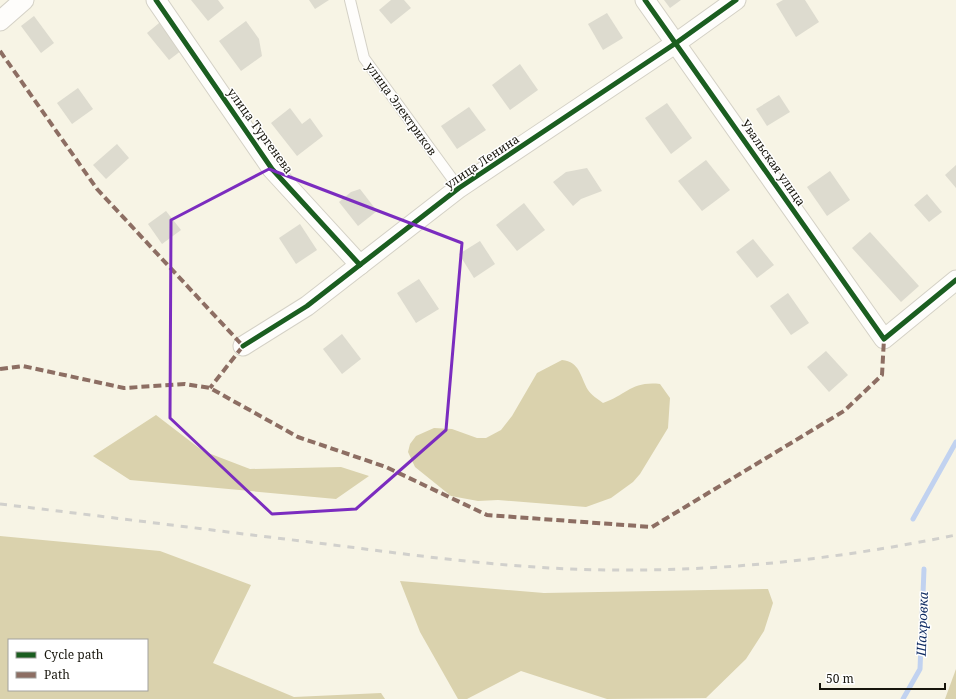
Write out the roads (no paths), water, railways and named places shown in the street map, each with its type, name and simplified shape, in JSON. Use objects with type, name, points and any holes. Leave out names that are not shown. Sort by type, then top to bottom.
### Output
[{"type":"street","points":[[0,21],[24,0]]},
{"type":"street","name":"улица Тургенева","points":[[156,0],[272,169],[360,264]]},
{"type":"street","name":"Увальская улица","points":[[645,0],[884,339],[956,280]]},
{"type":"street","name":"улица Ленина","points":[[243,346],[307,306],[459,188],[676,43],[736,0]]},
{"type":"lane","name":"улица Электриков","points":[[350,0],[364,58],[459,188]]},
{"type":"waterway","name":"Шахровка","points":[[913,519],[956,442]]},
{"type":"waterway","name":"Шахровка","points":[[903,699],[920,669],[924,569]]},
{"type":"railway","points":[[0,504],[440,558],[516,566],[592,570],[712,568],[753,565],[835,556],[956,535]]}]
